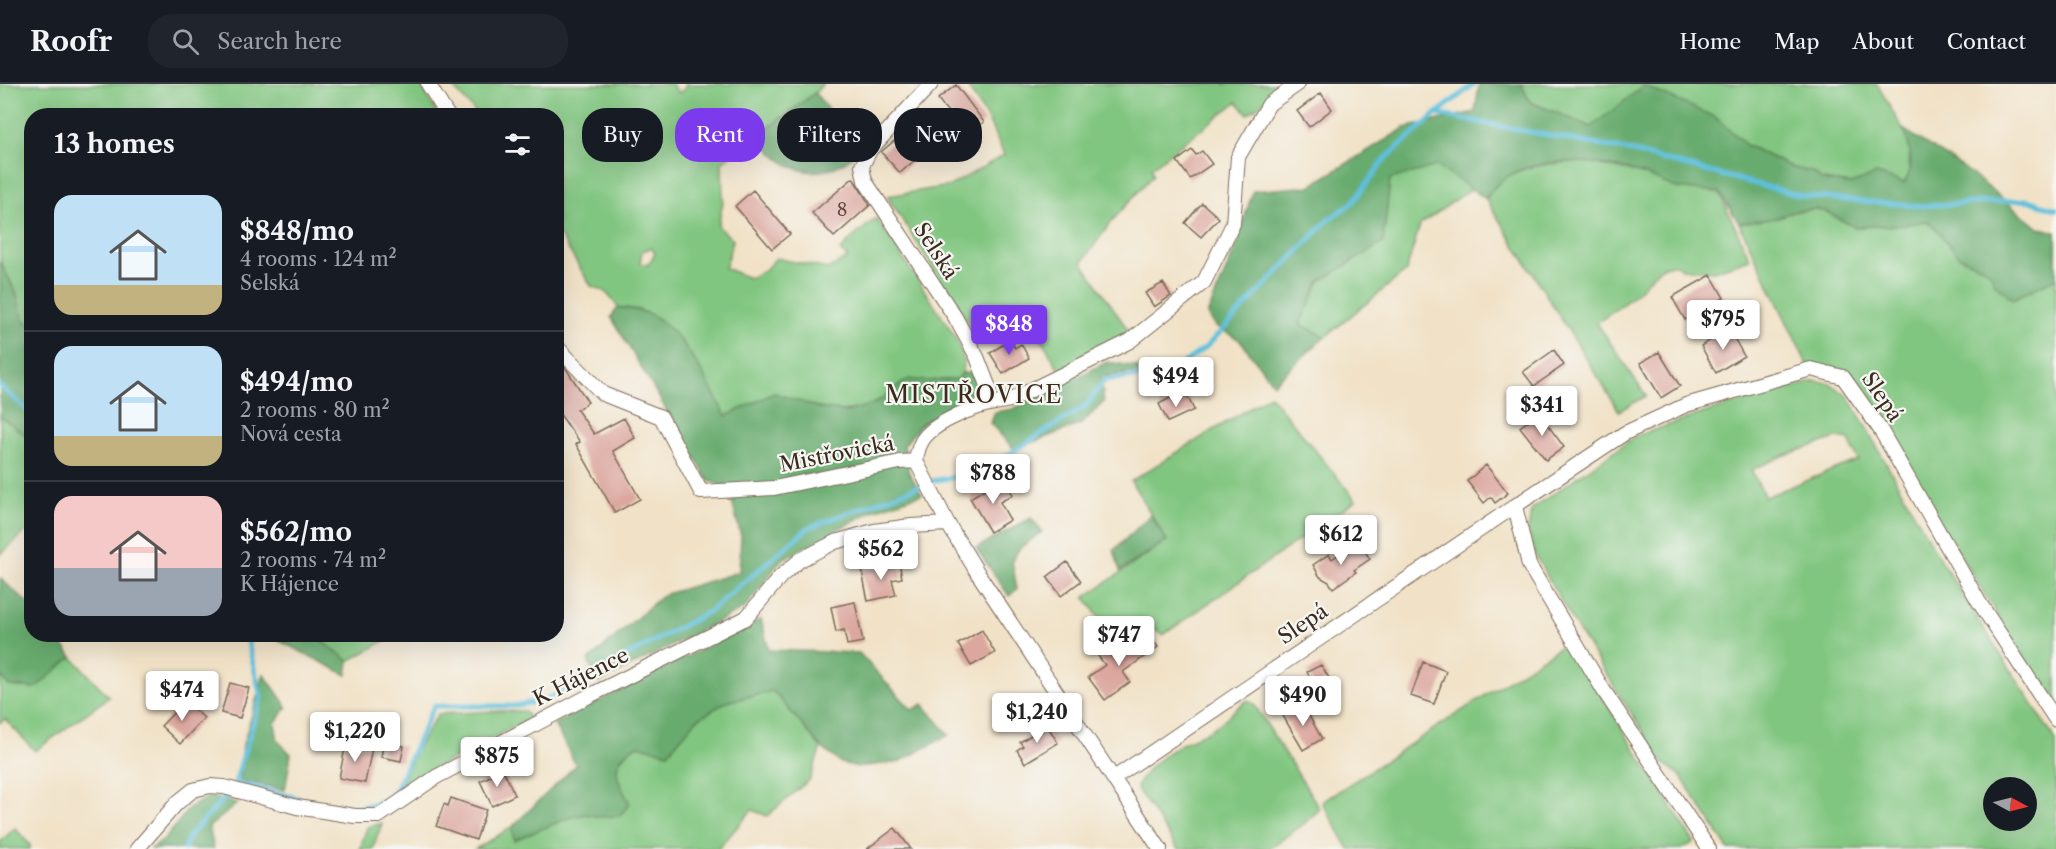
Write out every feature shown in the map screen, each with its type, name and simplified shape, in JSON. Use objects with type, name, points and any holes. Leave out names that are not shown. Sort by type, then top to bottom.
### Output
[{"type":"street","points":[[428,84],[443,108]]},
{"type":"street","name":"Selská","points":[[931,84],[870,150],[862,166],[866,181],[955,317],[977,357],[989,388],[985,405]]},
{"type":"street","points":[[916,461],[921,441],[939,425],[962,412],[1011,400],[1130,341],[1204,282],[1233,224],[1238,157],[1269,105],[1298,84]]},
{"type":"street","name":"Mistřovická","points":[[564,354],[603,394],[661,417],[701,492],[774,488],[900,462],[916,461],[948,524],[1031,655],[1160,849]]},
{"type":"street","name":"Slepá","points":[[1114,778],[1625,433],[1686,405],[1811,369],[1843,377],[1880,429],[1979,602],[2056,720]]},
{"type":"street","points":[[1515,506],[1529,565],[1604,691],[1709,849]]},
{"type":"street","name":"K Hájence","points":[[137,849],[177,803],[193,790],[210,786],[224,787],[297,807],[355,816],[379,816],[436,777],[587,697],[746,618],[781,576],[800,560],[835,542],[874,531],[948,524]]},
{"type":"green space","points":[[0,84],[420,84],[434,108],[24,108],[24,318],[19,309],[17,294],[0,261]]},
{"type":"green space","points":[[450,84],[672,84],[678,93],[686,88],[684,84],[823,84],[795,108],[777,108],[777,121],[765,130],[765,108],[675,108],[675,162],[722,162],[723,202],[718,226],[733,240],[725,268],[749,278],[765,270],[776,258],[828,269],[848,258],[840,251],[876,218],[955,336],[962,352],[964,363],[962,373],[959,379],[909,380],[878,401],[852,410],[826,409],[774,393],[726,417],[683,342],[640,310],[618,307],[606,292],[591,286],[564,242],[564,108],[472,108]],"holes":[[[651,248],[655,253],[648,265],[640,263],[642,251]]]},
{"type":"green space","points":[[966,84],[1285,85],[1248,114],[1237,102],[1152,167],[1153,175],[1112,221],[1082,262],[1130,333],[1060,371],[1020,303],[975,333],[887,196],[950,186],[1004,155]]},
{"type":"green space","points":[[1479,84],[1521,84],[1530,102],[1591,127],[1644,86],[1715,117],[1746,145],[1793,168],[1812,172],[1822,180],[1851,184],[1877,174],[1904,183],[1909,170],[1910,156],[1903,129],[1964,168],[2038,227],[2056,232],[2056,278],[2013,299],[1993,282],[1990,273],[1957,254],[1937,229],[1927,221],[1904,225],[1854,227],[1827,212],[1815,209],[1792,212],[1772,219],[1739,223],[1719,192],[1677,188],[1647,175],[1580,162],[1536,165],[1516,172],[1499,183],[1486,199],[1437,166],[1390,179],[1383,243],[1320,281],[1300,324],[1325,337],[1273,384],[1240,340],[1216,327],[1207,315],[1231,259],[1253,191],[1310,186],[1405,128],[1475,112]]},
{"type":"green space","points":[[1521,84],[1877,84],[1910,142],[1909,176],[1904,183],[1877,174],[1851,184],[1822,180],[1812,172],[1793,168],[1746,145],[1715,117],[1591,127],[1530,102]]},
{"type":"green space","points":[[815,93],[827,108],[795,108]]},
{"type":"green space","points":[[777,122],[777,157],[765,144],[765,130]]},
{"type":"green space","points":[[1582,161],[1643,174],[1675,187],[1719,192],[1750,259],[1714,271],[1682,269],[1677,264],[1664,267],[1654,274],[1641,289],[1597,323],[1646,396],[1619,411],[1486,199],[1494,187],[1516,172],[1541,165]]},
{"type":"green space","points":[[784,162],[845,162],[817,171],[794,168]]},
{"type":"green space","points":[[1437,165],[1471,189],[1420,225],[1406,271],[1325,337],[1300,324],[1320,281],[1383,242],[1390,179]]},
{"type":"green space","points":[[1815,209],[1827,212],[1854,227],[1904,225],[1927,221],[1936,226],[1960,257],[1989,270],[2012,299],[2056,278],[2056,710],[1917,485],[1850,371],[1807,364],[1739,223],[1772,219],[1792,212]]},
{"type":"green space","points":[[0,261],[15,291],[24,318],[24,434],[0,416]]},
{"type":"green space","points":[[618,307],[649,314],[673,332],[694,359],[726,416],[774,393],[823,409],[847,412],[876,403],[909,379],[925,381],[958,379],[962,373],[974,373],[976,390],[922,423],[904,445],[909,473],[922,494],[874,510],[781,560],[745,608],[598,683],[588,661],[663,595],[739,572],[741,536],[732,502],[731,488],[709,481],[611,317]]},
{"type":"green space","points":[[1107,362],[1156,370],[1101,377],[1104,402],[1081,424],[1014,449],[990,423],[995,412],[1013,409]]},
{"type":"green space","points":[[1815,381],[1830,383],[1849,397],[1942,563],[2056,741],[2056,849],[1728,849],[1680,775],[1664,764],[1579,632],[1535,555],[1528,529],[1532,509],[1636,436],[1710,411]],"holes":[[[1836,438],[1849,440],[1858,460],[1765,497],[1751,470],[1785,455]]]},
{"type":"green space","points":[[1270,395],[1356,500],[1163,635],[1140,620],[1113,639],[1085,597],[1167,541],[1131,481]]},
{"type":"green space","points":[[0,416],[24,433],[24,533],[0,555]]},
{"type":"green space","points":[[1151,515],[1167,541],[1120,571],[1114,550]]},
{"type":"green space","points":[[1031,518],[1042,532],[1019,549],[1012,561],[1017,589],[1009,596],[976,548]]},
{"type":"green space","points":[[0,578],[24,600],[24,642],[60,642],[72,657],[35,688],[9,686],[0,675]]},
{"type":"green space","points":[[761,619],[769,650],[859,653],[912,710],[923,704],[949,735],[899,762],[858,767],[841,763],[821,747],[773,691],[726,702],[696,720],[668,753],[638,745],[622,757],[618,764],[618,778],[630,804],[619,816],[601,817],[586,814],[572,817],[514,840],[512,827],[576,765],[554,724]]},
{"type":"green space","points":[[282,642],[323,642],[349,661],[347,675]]},
{"type":"green space","points":[[323,642],[383,642],[349,661]]},
{"type":"green space","points":[[1567,642],[1694,842],[1682,849],[1349,849],[1322,802]]},
{"type":"green space","points":[[72,657],[109,697],[35,751],[5,719],[0,723],[0,675],[9,686],[35,688]]},
{"type":"green space","points":[[264,674],[287,707],[275,723],[278,741],[291,754],[285,790],[240,780],[243,745]]},
{"type":"green space","points":[[773,691],[821,747],[810,779],[767,816],[752,810],[718,849],[475,849],[512,827],[514,840],[571,817],[586,814],[601,817],[630,804],[617,771],[618,764],[628,751],[638,745],[668,753],[696,720],[726,702]]},
{"type":"green space","points":[[1248,700],[1254,704],[1320,809],[1269,849],[1178,849],[1137,789],[1139,782],[1151,767],[1167,754],[1216,726]]},
{"type":"green space","points":[[524,711],[530,718],[430,771],[394,800],[416,750],[438,714]]},
{"type":"green space","points":[[209,797],[238,803],[209,827],[214,849],[151,849],[164,840],[190,807]]},
{"type":"green space","points":[[382,823],[373,849],[360,849],[367,827]]},
{"type":"green space","points":[[15,828],[30,845],[30,849],[0,849],[0,842]]},
{"type":"building","points":[[956,85],[973,108],[945,108],[938,99]]},
{"type":"building","points":[[1321,93],[1332,109],[1309,127],[1297,111]]},
{"type":"building","points":[[894,141],[894,162],[913,162],[900,173],[882,151]]},
{"type":"building","points":[[1192,150],[1196,155],[1202,151],[1212,164],[1190,179],[1177,161]]},
{"type":"building","points":[[853,178],[870,205],[834,237],[812,213]]},
{"type":"building","points":[[753,190],[790,234],[772,249],[735,206]]},
{"type":"building","points":[[1202,203],[1219,218],[1201,237],[1185,223]]},
{"type":"building","points":[[1711,275],[1724,298],[1685,320],[1672,297]]},
{"type":"building","points":[[1163,283],[1171,296],[1154,307],[1145,293]]},
{"type":"building","points":[[1729,329],[1744,356],[1716,373],[1701,346]]},
{"type":"building","points":[[1010,340],[1015,348],[1021,344],[1029,358],[1003,374],[990,353]]},
{"type":"building","points":[[1554,350],[1564,365],[1534,386],[1523,372]]},
{"type":"building","points":[[1659,352],[1680,386],[1661,398],[1640,363]]},
{"type":"building","points":[[564,367],[588,402],[577,410],[594,434],[624,418],[635,438],[613,451],[640,499],[615,513],[576,444],[580,442],[564,420]]},
{"type":"building","points":[[1187,395],[1194,410],[1168,422],[1159,404],[1172,397],[1174,401]]},
{"type":"building","points":[[1539,413],[1564,447],[1546,460],[1520,427]]},
{"type":"building","points":[[1486,465],[1508,493],[1495,503],[1491,497],[1484,503],[1467,481]]},
{"type":"building","points":[[1005,480],[1013,495],[1000,502],[1010,520],[990,532],[970,498]]},
{"type":"building","points":[[1360,544],[1370,559],[1354,570],[1356,572],[1333,588],[1329,582],[1320,577],[1313,565],[1329,554],[1332,559],[1342,552],[1344,555]]},
{"type":"building","points":[[899,562],[902,578],[892,580],[896,595],[868,601],[862,571]]},
{"type":"building","points":[[1067,562],[1081,581],[1061,596],[1047,577]]},
{"type":"building","points":[[855,602],[863,642],[847,645],[844,630],[836,632],[831,607]]},
{"type":"building","points":[[982,630],[995,653],[971,666],[958,644]]},
{"type":"building","points":[[1148,634],[1158,647],[1123,672],[1130,682],[1105,700],[1088,677],[1105,665],[1092,648],[1116,658]]},
{"type":"building","points":[[1423,662],[1446,671],[1434,704],[1411,696]]},
{"type":"building","points":[[1321,665],[1329,678],[1315,686],[1307,672]]},
{"type":"building","points":[[230,683],[249,688],[240,718],[221,713]]},
{"type":"building","points":[[185,701],[204,718],[180,744],[161,726]]},
{"type":"building","points":[[1303,705],[1322,739],[1303,750],[1283,716]]},
{"type":"building","points":[[1047,725],[1058,743],[1025,763],[1017,750],[1023,746],[1020,742]]},
{"type":"building","points":[[384,742],[404,746],[401,761],[381,757]]},
{"type":"building","points":[[346,743],[372,748],[365,783],[339,778]]},
{"type":"building","points":[[503,770],[515,795],[492,806],[480,781]]},
{"type":"building","points":[[451,798],[486,810],[476,840],[436,826],[444,804],[448,806]]},
{"type":"building","points":[[895,828],[911,849],[867,849]]},
{"type":"waterway","points":[[1436,114],[1474,84]]},
{"type":"waterway","points":[[235,782],[324,805],[358,808],[391,799],[434,706],[513,706],[545,700],[710,611],[808,528],[935,480],[975,475],[1086,406],[1105,380],[1162,374],[1174,370],[1206,347],[1329,219],[1352,203],[1386,158],[1436,114],[1626,150],[1802,196],[1919,206],[2027,200],[2056,209]]},
{"type":"waterway","points":[[0,386],[24,407]]},
{"type":"waterway","points":[[235,783],[261,697],[248,642]]},
{"type":"waterway","points":[[184,849],[189,836],[231,791]]},
{"type":"district","name":"MISTŘOVICE","points":[[974,395]]}]
